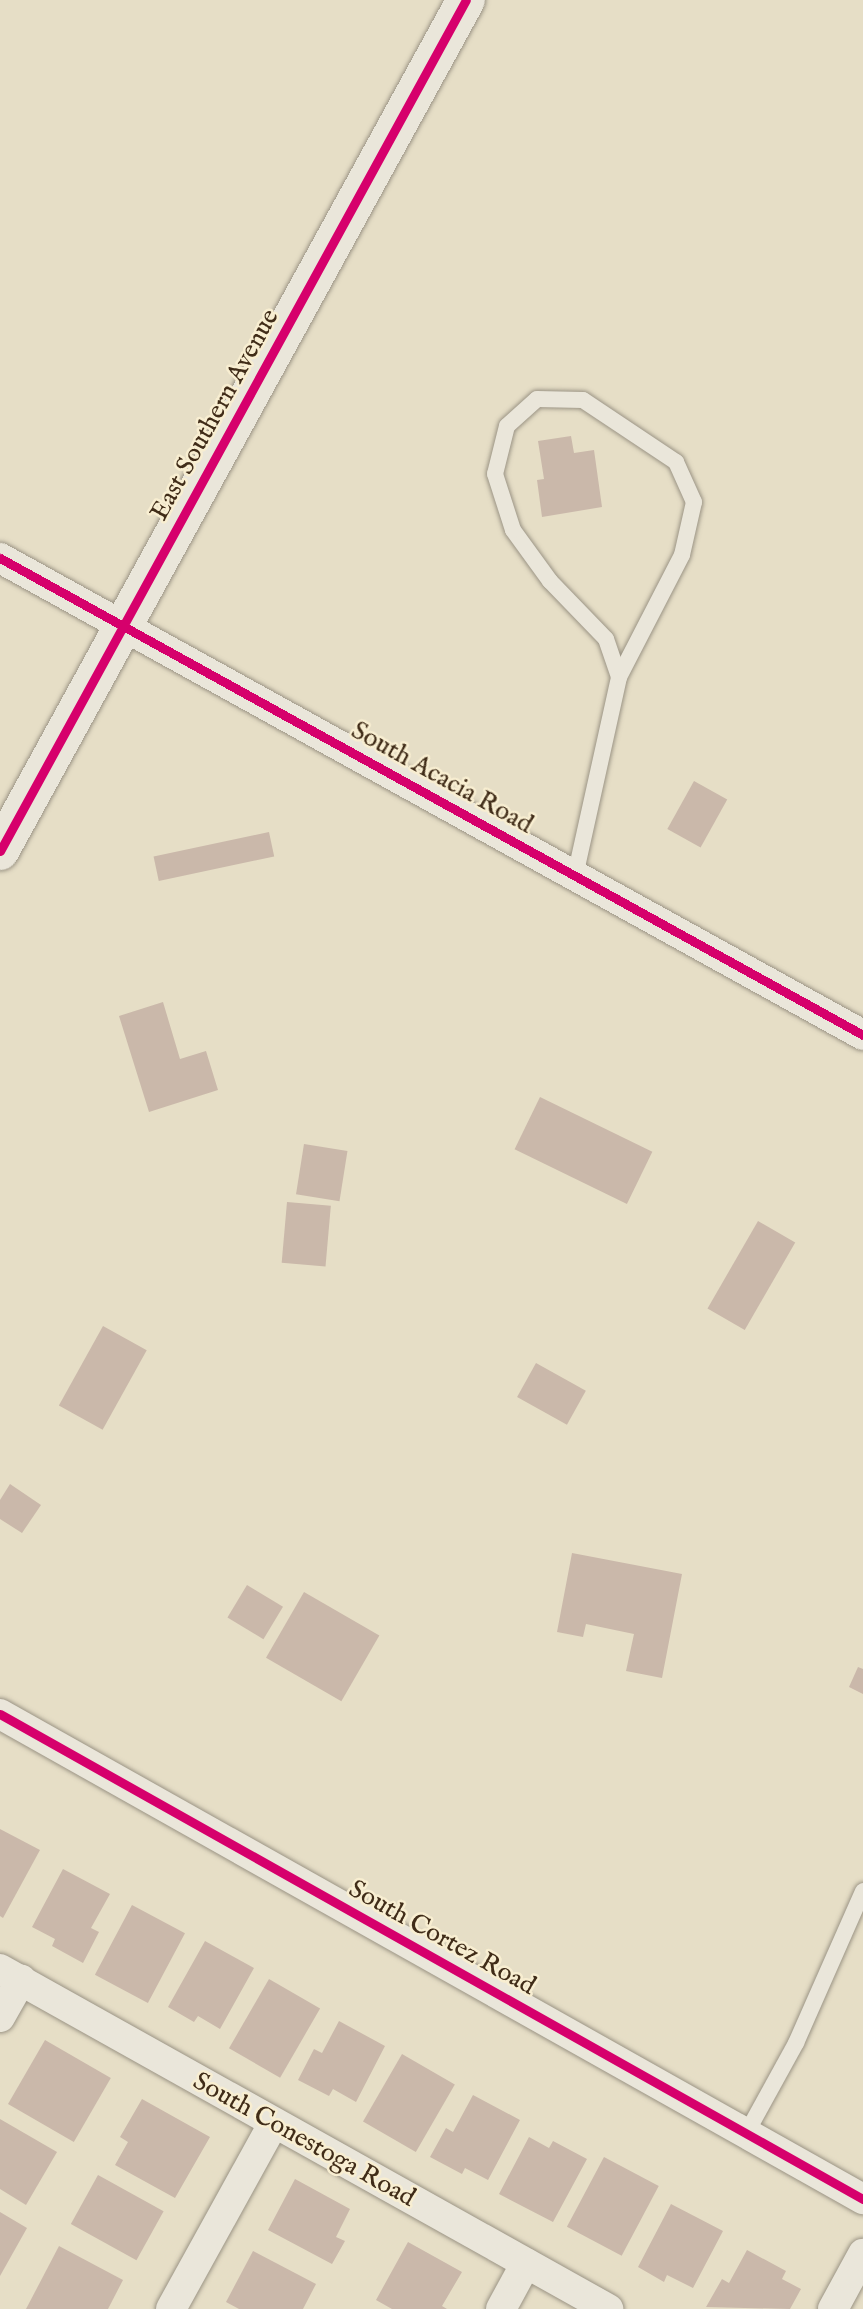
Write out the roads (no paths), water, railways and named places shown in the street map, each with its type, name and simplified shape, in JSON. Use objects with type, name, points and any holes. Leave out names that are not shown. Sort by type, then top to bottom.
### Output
[{"type":"street","name":"East Southern Avenue","points":[[0,851],[466,0]]},
{"type":"street","name":"South Acacia Road","points":[[0,558],[863,1035]]},
{"type":"street","name":"South Cortez Road","points":[[0,1714],[863,2199]]},
{"type":"street","points":[[0,2017],[10,1974]]},
{"type":"street","name":"South Conestoga Road","points":[[10,1974],[273,2124],[608,2309]]},
{"type":"street","points":[[171,2309],[273,2124]]},
{"type":"street","points":[[833,2309],[863,2255]]},
{"type":"street","points":[[502,2309],[526,2263]]},
{"type":"lane","points":[[575,876],[619,677],[682,555],[694,502],[676,463],[583,400],[537,399],[507,426],[495,474],[513,530],[550,581],[606,639],[619,677]]},
{"type":"lane","points":[[746,2133],[796,2043],[863,1891]]}]
